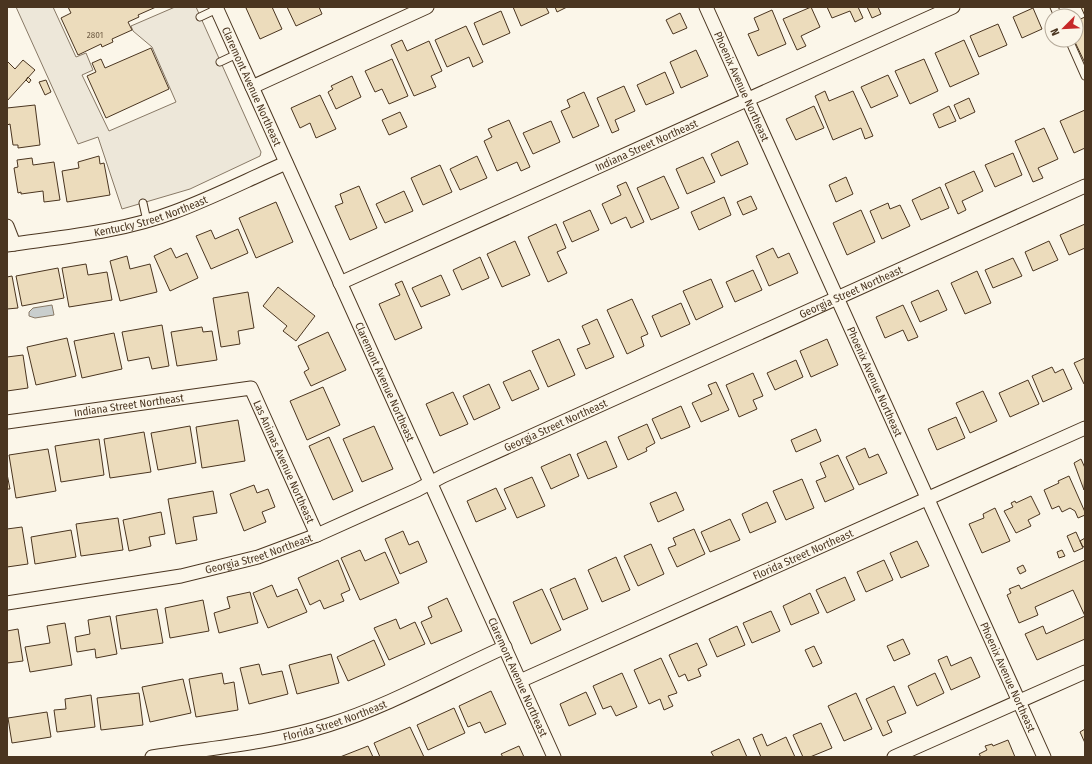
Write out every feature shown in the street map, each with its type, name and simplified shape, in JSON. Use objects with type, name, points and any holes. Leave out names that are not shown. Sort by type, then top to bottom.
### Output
[{"type":"street","points":[[252,87],[427,7]]},
{"type":"street","name":"Phoenix Avenue Northeast","points":[[706,7],[1044,757]]},
{"type":"street","name":"Indiana Street Northeast","points":[[340,283],[953,7]]},
{"type":"street","name":"Claremont Avenue Northeast","points":[[216,8],[429,482],[506,647],[554,757]]},
{"type":"street","name":"Kentucky Street Northeast","points":[[11,244],[95,231],[146,221],[175,212],[286,163]]},
{"type":"street","name":"Georgia Street Northeast","points":[[7,603],[181,576],[258,557],[317,535],[417,490],[429,482],[1085,186]]},
{"type":"street","points":[[7,226],[11,244]]},
{"type":"street","name":"Indiana Street Northeast","points":[[7,422],[251,388]]},
{"type":"street","name":"Las Animas Avenue Northeast","points":[[251,388],[317,535]]},
{"type":"street","name":"Florida Street Northeast","points":[[520,681],[1085,428]]},
{"type":"street","name":"Florida Street Northeast","points":[[152,757],[282,737],[327,725],[359,714],[506,647]]},
{"type":"street","points":[[894,757],[1085,672]]},
{"type":"lane","points":[[200,17],[216,8]]},
{"type":"lane","points":[[1072,48],[1085,76]]},
{"type":"lane","points":[[220,62],[237,54]]},
{"type":"lane","points":[[143,203],[146,221]]},
{"type":"shaded area","points":[[16,7],[53,7],[76,57],[86,53],[93,70],[82,75],[109,131],[176,102],[152,47],[133,31],[131,26],[175,7],[196,7],[261,152],[260,156],[190,189],[122,209],[98,137],[78,144]]},
{"type":"shaded area","points":[[52,305],[54,315],[35,318],[29,316],[29,312],[33,308]]},
{"type":"building","points":[[68,7],[156,7],[138,15],[139,17],[128,22],[132,30],[112,39],[113,42],[102,47],[101,44],[78,55],[61,18],[71,13]]},
{"type":"building","points":[[272,7],[282,29],[260,39],[246,8]]},
{"type":"building","points":[[287,7],[319,7],[322,14],[296,26]]},
{"type":"building","points":[[513,7],[546,7],[549,13],[521,26]]},
{"type":"building","points":[[555,7],[567,7],[557,12]]},
{"type":"building","points":[[811,7],[820,27],[801,36],[806,46],[797,50],[783,19]]},
{"type":"building","points":[[827,7],[858,7],[863,18],[855,22],[850,11],[832,18]]},
{"type":"building","points":[[867,7],[878,7],[881,14],[872,18]]},
{"type":"building","points":[[1085,7],[1085,16],[1084,8],[1081,8]]},
{"type":"building","points":[[1033,8],[1042,29],[1022,38],[1013,17]]},
{"type":"building","points":[[772,10],[786,44],[758,56],[748,34],[759,30],[754,18]]},
{"type":"building","points":[[501,11],[510,33],[483,45],[474,23]]},
{"type":"building","points":[[680,13],[687,28],[673,34],[666,20]]},
{"type":"building","points":[[1084,17],[1085,63],[1078,48],[1084,48]]},
{"type":"building","points":[[998,24],[1007,45],[979,57],[970,36]]},
{"type":"building","points":[[466,26],[483,62],[473,67],[469,57],[447,67],[435,40]]},
{"type":"building","points":[[402,40],[407,51],[429,41],[442,71],[431,76],[436,87],[414,96],[391,45]]},
{"type":"building","points":[[964,40],[979,74],[950,87],[935,53]]},
{"type":"building","points":[[151,48],[169,89],[106,118],[87,76],[96,72],[92,63],[101,59],[105,68]]},
{"type":"building","points":[[696,50],[708,76],[681,88],[670,62]]},
{"type":"building","points":[[392,59],[408,96],[389,104],[382,89],[375,92],[365,71]]},
{"type":"building","points":[[924,59],[938,91],[910,104],[895,71]]},
{"type":"building","points":[[23,60],[35,70],[7,101],[7,61],[15,69]]},
{"type":"building","points":[[665,72],[674,93],[646,105],[637,85]]},
{"type":"building","points":[[888,75],[898,96],[871,108],[861,87]]},
{"type":"building","points":[[352,76],[361,97],[336,109],[328,92],[333,89],[331,86]]},
{"type":"building","points":[[28,77],[31,80],[29,83],[26,80]]},
{"type":"building","points":[[46,80],[51,92],[45,95],[39,82]]},
{"type":"building","points":[[624,86],[635,111],[615,120],[619,130],[612,133],[597,98]]},
{"type":"building","points":[[825,91],[829,101],[853,91],[873,136],[865,139],[861,128],[833,140],[815,96]]},
{"type":"building","points":[[584,92],[599,126],[573,138],[561,111],[570,107],[567,100]]},
{"type":"building","points":[[320,95],[336,129],[316,138],[310,123],[300,128],[291,108]]},
{"type":"building","points":[[969,98],[975,112],[960,119],[954,105]]},
{"type":"building","points":[[35,105],[40,145],[18,148],[18,145],[13,145],[10,124],[7,125],[7,108]]},
{"type":"building","points":[[814,106],[824,128],[796,140],[786,119]]},
{"type":"building","points":[[949,106],[956,121],[939,128],[933,114]]},
{"type":"building","points":[[1085,110],[1085,148],[1074,153],[1060,121]]},
{"type":"building","points":[[400,112],[407,127],[389,135],[382,120]]},
{"type":"building","points":[[509,120],[530,167],[521,171],[517,162],[497,171],[484,141],[492,137],[488,129]]},
{"type":"building","points":[[551,121],[560,142],[533,154],[523,133]]},
{"type":"building","points":[[1044,128],[1058,159],[1038,168],[1043,178],[1033,182],[1015,141]]},
{"type":"building","points":[[738,141],[748,164],[721,176],[711,154]]},
{"type":"building","points":[[1013,153],[1022,175],[995,187],[985,165]]},
{"type":"building","points":[[99,156],[100,164],[104,163],[110,195],[67,202],[62,171],[79,168],[78,162]]},
{"type":"building","points":[[477,156],[487,178],[460,190],[450,169]]},
{"type":"building","points":[[703,157],[715,182],[687,194],[676,169]]},
{"type":"building","points":[[32,158],[33,165],[54,162],[60,200],[44,202],[43,191],[21,194],[21,192],[18,193],[14,168],[18,167],[17,160]]},
{"type":"building","points":[[440,165],[452,192],[423,205],[411,178]]},
{"type":"building","points":[[974,171],[983,191],[962,201],[966,210],[958,214],[945,184]]},
{"type":"building","points":[[664,176],[679,208],[651,220],[637,188]]},
{"type":"building","points":[[846,177],[853,194],[836,202],[829,185]]},
{"type":"building","points":[[626,182],[644,222],[631,228],[626,217],[611,224],[602,204],[621,195],[617,186]]},
{"type":"building","points":[[359,186],[377,228],[350,240],[335,206],[343,203],[340,194]]},
{"type":"building","points":[[940,187],[949,208],[921,220],[912,200]]},
{"type":"building","points":[[404,191],[413,211],[385,223],[376,204]]},
{"type":"building","points":[[751,196],[757,209],[743,215],[737,202]]},
{"type":"building","points":[[724,197],[731,215],[699,230],[691,212]]},
{"type":"building","points":[[276,202],[293,242],[256,258],[239,218]]},
{"type":"building","points":[[888,203],[890,209],[900,205],[910,226],[882,239],[870,211]]},
{"type":"building","points":[[590,210],[599,230],[572,242],[563,222]]},
{"type":"building","points":[[861,210],[875,242],[847,255],[833,223]]},
{"type":"building","points":[[556,224],[566,248],[557,252],[567,273],[548,282],[528,237]]},
{"type":"building","points":[[1085,224],[1085,248],[1069,255],[1060,235]]},
{"type":"building","points":[[238,229],[248,253],[211,269],[196,236],[211,230],[215,239]]},
{"type":"building","points":[[515,241],[530,275],[502,287],[487,254]]},
{"type":"building","points":[[1049,241],[1058,260],[1033,271],[1025,252]]},
{"type":"building","points":[[171,248],[176,258],[187,253],[198,278],[170,291],[154,256]]},
{"type":"building","points":[[773,248],[778,258],[789,253],[798,273],[769,286],[756,256]]},
{"type":"building","points":[[127,256],[130,269],[150,264],[157,292],[120,301],[110,261]]},
{"type":"building","points":[[480,257],[489,278],[462,290],[453,270]]},
{"type":"building","points":[[1013,258],[1022,276],[993,288],[985,270]]},
{"type":"building","points":[[86,264],[88,275],[107,272],[112,300],[69,307],[62,268]]},
{"type":"building","points":[[58,268],[64,298],[22,306],[16,276]]},
{"type":"building","points":[[753,270],[762,290],[735,302],[726,282]]},
{"type":"building","points":[[977,271],[991,303],[965,314],[951,283]]},
{"type":"building","points":[[441,275],[450,295],[421,307],[412,288]]},
{"type":"building","points":[[12,276],[18,308],[7,309],[7,277]]},
{"type":"building","points":[[711,279],[723,307],[696,320],[683,291]]},
{"type":"building","points":[[402,281],[422,328],[395,340],[379,304],[400,295],[395,284]]},
{"type":"building","points":[[278,287],[315,316],[296,341],[283,331],[287,326],[263,306]]},
{"type":"building","points":[[938,290],[947,310],[920,322],[911,302]]},
{"type":"building","points":[[248,292],[254,328],[238,331],[240,344],[221,347],[213,298]]},
{"type":"building","points":[[632,299],[648,334],[641,337],[644,346],[627,354],[607,310]]},
{"type":"building","points":[[681,303],[690,324],[661,337],[652,316]]},
{"type":"building","points":[[903,305],[918,337],[908,341],[903,330],[885,338],[876,317]]},
{"type":"building","points":[[597,319],[614,357],[586,369],[577,349],[590,344],[582,326]]},
{"type":"building","points":[[162,325],[169,366],[152,369],[149,357],[128,361],[122,332]]},
{"type":"building","points":[[202,327],[203,332],[212,331],[217,360],[177,366],[171,332]]},
{"type":"building","points":[[328,332],[346,370],[311,386],[304,372],[309,369],[298,346]]},
{"type":"building","points":[[114,333],[122,369],[82,378],[74,341]]},
{"type":"building","points":[[67,338],[76,376],[36,385],[27,347]]},
{"type":"building","points":[[559,339],[575,375],[548,387],[532,351]]},
{"type":"building","points":[[827,339],[838,365],[811,377],[800,351]]},
{"type":"building","points":[[23,355],[28,388],[7,391],[7,357]]},
{"type":"building","points":[[1085,358],[1085,383],[1084,384],[1074,363]]},
{"type":"building","points":[[796,360],[803,377],[775,390],[767,373]]},
{"type":"building","points":[[1052,367],[1055,373],[1063,369],[1072,389],[1043,402],[1032,376]]},
{"type":"building","points":[[530,370],[539,389],[512,401],[503,382]]},
{"type":"building","points":[[753,373],[763,396],[753,400],[757,409],[739,417],[726,385]]},
{"type":"building","points":[[1028,380],[1039,404],[1010,417],[999,393]]},
{"type":"building","points":[[716,382],[729,410],[701,422],[692,403],[712,394],[708,385]]},
{"type":"building","points":[[489,384],[500,408],[474,420],[463,396]]},
{"type":"building","points":[[323,387],[340,425],[307,440],[290,401]]},
{"type":"building","points":[[983,391],[997,421],[970,433],[956,403]]},
{"type":"building","points":[[453,392],[468,424],[440,436],[426,404]]},
{"type":"building","points":[[681,406],[690,427],[661,439],[652,419]]},
{"type":"building","points":[[956,417],[965,438],[937,450],[928,429]]},
{"type":"building","points":[[238,420],[245,461],[202,468],[196,427]]},
{"type":"building","points":[[647,424],[655,443],[646,448],[647,451],[628,460],[618,437]]},
{"type":"building","points":[[190,426],[196,463],[158,470],[151,433]]},
{"type":"building","points":[[374,426],[393,469],[362,482],[343,439]]},
{"type":"building","points":[[816,429],[821,441],[796,452],[791,440]]},
{"type":"building","points":[[144,432],[151,472],[110,478],[104,439]]},
{"type":"building","points":[[329,437],[353,491],[333,500],[309,446]]},
{"type":"building","points":[[99,439],[104,475],[61,482],[55,446]]},
{"type":"building","points":[[606,441],[617,467],[588,479],[577,454]]},
{"type":"building","points":[[865,448],[869,458],[878,454],[887,473],[859,485],[846,457]]},
{"type":"building","points":[[48,449],[56,491],[16,498],[9,455]]},
{"type":"building","points":[[570,454],[579,476],[551,489],[541,467]]},
{"type":"building","points":[[838,455],[854,489],[825,502],[816,481],[826,477],[820,463]]},
{"type":"building","points":[[1081,459],[1085,468],[1084,490],[1074,463]]},
{"type":"building","points":[[7,474],[10,489],[7,489]]},
{"type":"building","points":[[1069,476],[1085,512],[1085,515],[1078,518],[1075,511],[1070,508],[1062,512],[1059,506],[1052,509],[1044,490],[1059,483],[1058,481]]},
{"type":"building","points":[[532,477],[545,506],[517,518],[504,489]]},
{"type":"building","points":[[802,479],[814,508],[786,520],[773,491]]},
{"type":"building","points":[[254,485],[257,493],[268,489],[275,507],[262,512],[266,522],[244,531],[230,494]]},
{"type":"building","points":[[496,488],[506,509],[476,522],[467,501]]},
{"type":"building","points":[[213,491],[217,513],[193,517],[197,540],[176,544],[168,499]]},
{"type":"building","points":[[676,492],[684,510],[658,522],[650,503]]},
{"type":"building","points":[[1031,496],[1040,514],[1028,520],[1031,526],[1016,533],[1004,511],[1013,507],[1011,503],[1015,501],[1016,503]]},
{"type":"building","points":[[767,502],[776,522],[750,533],[742,514]]},
{"type":"building","points":[[995,508],[1010,541],[982,553],[969,524],[984,518],[983,514]]},
{"type":"building","points":[[161,512],[165,534],[149,537],[151,546],[129,551],[123,520]]},
{"type":"building","points":[[118,518],[123,550],[81,556],[76,524]]},
{"type":"building","points":[[730,519],[740,540],[710,552],[701,532]]},
{"type":"building","points":[[22,527],[28,564],[7,567],[7,529]]},
{"type":"building","points":[[694,529],[705,554],[677,567],[668,548],[676,545],[673,538]]},
{"type":"building","points":[[71,530],[76,557],[35,564],[31,537]]},
{"type":"building","points":[[403,531],[409,545],[418,541],[427,562],[400,574],[385,539]]},
{"type":"building","points":[[1076,532],[1083,548],[1074,552],[1067,536]]},
{"type":"building","points":[[1085,538],[1085,546],[1083,547],[1080,541]]},
{"type":"building","points":[[917,541],[929,566],[901,578],[890,553]]},
{"type":"building","points":[[651,544],[664,574],[638,586],[624,556]]},
{"type":"building","points":[[360,550],[365,561],[385,552],[399,583],[360,600],[341,558]]},
{"type":"building","points":[[1062,550],[1065,556],[1059,558],[1057,552]]},
{"type":"building","points":[[616,557],[630,590],[602,602],[588,570]]},
{"type":"building","points":[[338,560],[350,590],[341,594],[344,601],[324,609],[320,600],[310,605],[298,578]]},
{"type":"building","points":[[884,560],[893,580],[866,592],[857,572]]},
{"type":"building","points":[[1085,560],[1085,616],[1073,590],[1035,607],[1038,615],[1019,623],[1007,595],[1011,593],[1009,589],[1019,585],[1021,589]]},
{"type":"building","points":[[1023,565],[1026,571],[1020,574],[1017,568]]},
{"type":"building","points":[[845,577],[855,600],[827,613],[816,590]]},
{"type":"building","points":[[575,578],[588,609],[563,620],[550,589]]},
{"type":"building","points":[[272,585],[277,597],[297,589],[307,612],[268,628],[253,593]]},
{"type":"building","points":[[542,589],[561,630],[531,644],[513,602]]},
{"type":"building","points":[[250,592],[258,623],[219,633],[214,613],[230,608],[227,597]]},
{"type":"building","points":[[810,593],[819,613],[791,625],[783,606]]},
{"type":"building","points":[[447,598],[462,631],[431,644],[421,622],[432,617],[428,607]]},
{"type":"building","points":[[203,600],[209,631],[170,638],[165,608]]},
{"type":"building","points":[[157,609],[163,643],[121,649],[116,616]]},
{"type":"building","points":[[771,611],[780,631],[752,643],[743,623]]},
{"type":"building","points":[[110,616],[117,654],[96,658],[95,649],[77,652],[75,637],[90,634],[88,620]]},
{"type":"building","points":[[1085,616],[1085,639],[1037,660],[1025,634],[1043,626],[1046,634]]},
{"type":"building","points":[[396,619],[400,629],[415,622],[425,644],[389,660],[374,628]]},
{"type":"building","points":[[65,623],[72,665],[30,672],[25,647],[50,643],[47,626]]},
{"type":"building","points":[[737,626],[745,645],[717,657],[709,639]]},
{"type":"building","points":[[18,629],[23,661],[7,663],[7,631]]},
{"type":"building","points":[[903,639],[910,654],[894,661],[887,646]]},
{"type":"building","points":[[374,640],[385,665],[348,681],[337,657]]},
{"type":"building","points":[[697,643],[707,665],[698,669],[701,676],[688,681],[685,674],[679,677],[669,655]]},
{"type":"building","points":[[814,646],[822,663],[813,667],[805,650]]},
{"type":"building","points":[[331,654],[339,683],[297,694],[289,665]]},
{"type":"building","points":[[947,656],[951,666],[971,657],[980,677],[951,690],[938,660]]},
{"type":"building","points":[[661,658],[677,693],[668,696],[673,706],[664,710],[660,699],[649,704],[634,670]]},
{"type":"building","points":[[259,664],[262,675],[282,671],[288,694],[249,704],[240,668]]},
{"type":"building","points":[[222,673],[224,684],[234,682],[238,710],[196,717],[189,679]]},
{"type":"building","points":[[622,673],[637,707],[616,716],[611,706],[603,709],[593,686]]},
{"type":"building","points":[[935,673],[944,693],[917,706],[908,686]]},
{"type":"building","points":[[183,679],[191,713],[150,722],[142,687]]},
{"type":"building","points":[[894,686],[906,713],[887,721],[892,732],[883,736],[866,699]]},
{"type":"building","points":[[491,691],[506,724],[485,733],[480,722],[468,727],[459,706]]},
{"type":"building","points":[[586,692],[596,714],[569,726],[560,704]]},
{"type":"building","points":[[139,693],[143,725],[101,730],[97,698]]},
{"type":"building","points":[[856,693],[872,729],[844,741],[828,706]]},
{"type":"building","points":[[91,695],[95,727],[57,732],[54,710],[66,709],[65,699]]},
{"type":"building","points":[[454,708],[465,733],[428,750],[417,725]]},
{"type":"building","points":[[47,712],[51,737],[12,743],[8,718]]},
{"type":"building","points":[[821,723],[832,748],[810,757],[803,757],[793,735]]},
{"type":"building","points":[[410,727],[424,757],[380,757],[374,743]]},
{"type":"building","points":[[1085,729],[1085,743],[1080,732]]},
{"type":"building","points":[[762,734],[767,746],[786,737],[795,757],[761,757],[753,738]]},
{"type":"building","points":[[739,739],[747,757],[714,757],[711,752]]},
{"type":"building","points":[[1008,740],[1015,757],[981,757],[979,754],[987,750],[985,746],[992,744],[993,746]]},
{"type":"building","points":[[368,746],[373,757],[340,757]]},
{"type":"building","points":[[519,746],[524,757],[503,757],[501,754]]}]
